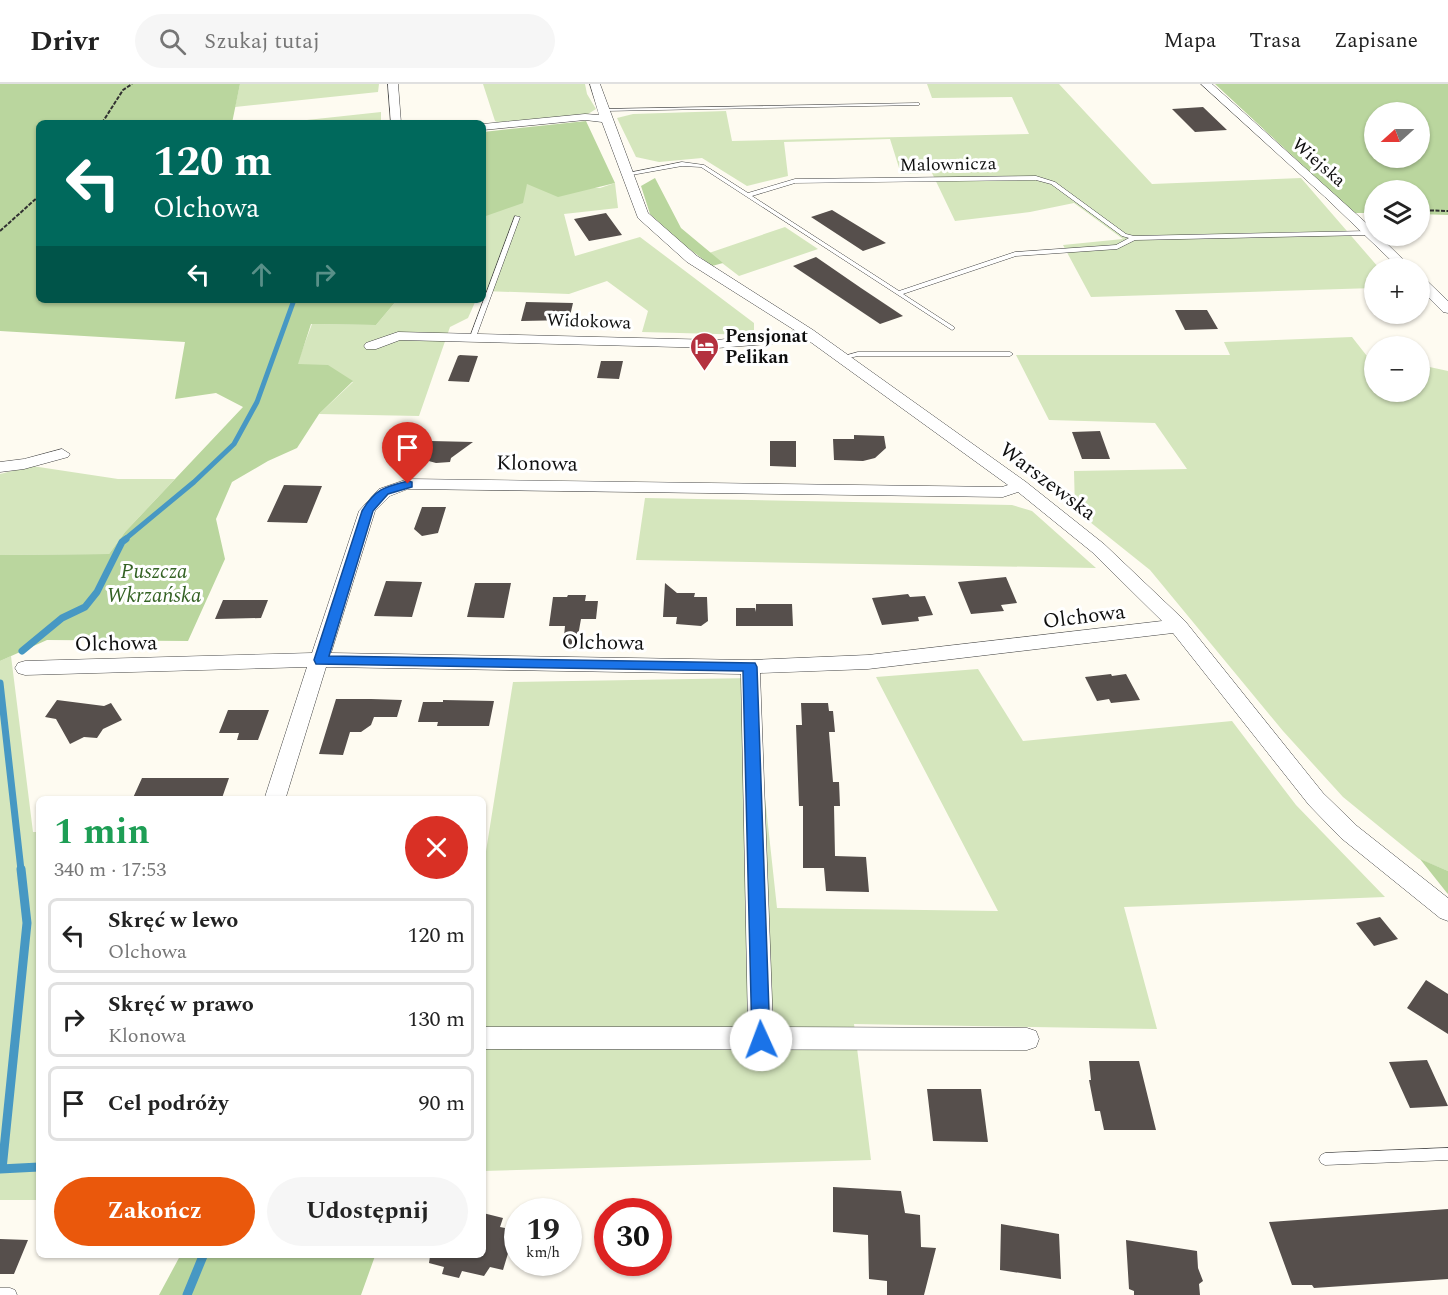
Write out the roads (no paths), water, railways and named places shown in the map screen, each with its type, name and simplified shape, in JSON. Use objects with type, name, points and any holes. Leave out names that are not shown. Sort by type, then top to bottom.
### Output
[{"type":"street","points":[[393,84],[396,120]]},
{"type":"street","name":"Warszewska","points":[[595,84],[642,215],[692,259],[808,333],[1020,486],[1098,548],[1178,626],[1316,799],[1349,832],[1448,911]]},
{"type":"street","name":"Wiejska","points":[[1206,84],[1329,194],[1364,229]]},
{"type":"street","points":[[486,127],[605,115]]},
{"type":"street","name":"Wiejska","points":[[1382,246],[1395,258]]},
{"type":"street","points":[[1430,292],[1448,309]]},
{"type":"street","name":"Widokowa","points":[[370,346],[398,336],[717,344],[780,339],[808,333]]},
{"type":"street","points":[[0,467],[24,464],[62,454]]},
{"type":"street","name":"Klonowa","points":[[275,796],[368,511],[374,500],[384,491],[396,486],[408,484],[1004,492],[1020,486]]},
{"type":"street","name":"Olchowa","points":[[25,668],[321,660],[750,667],[868,662],[1178,626]]},
{"type":"street","points":[[750,667],[761,1040]]},
{"type":"street","points":[[486,1038],[1027,1039]]},
{"type":"lane","points":[[605,115],[917,104]]},
{"type":"lane","points":[[626,174],[682,164],[702,166],[952,328]]},
{"type":"lane","name":"Malownicza","points":[[748,195],[795,181],[1036,178],[1053,183],[1124,235],[1134,238]]},
{"type":"lane","points":[[486,302],[517,218]]},
{"type":"lane","points":[[899,294],[1015,254],[1117,247],[1134,238],[1364,233]]},
{"type":"lane","points":[[473,337],[486,303]]},
{"type":"lane","points":[[840,358],[858,354],[1010,354]]},
{"type":"lane","points":[[1324,1159],[1448,1154]]},
{"type":"lane","points":[[0,1295],[10,1295]]},
{"type":"waterway","points":[[124,540],[194,482],[234,444],[257,402],[293,303]]},
{"type":"waterway","points":[[22,651],[62,618],[85,607],[97,592],[122,542],[126,539]]},
{"type":"waterway","points":[[0,683],[21,870]]},
{"type":"waterway","points":[[2,1169],[27,923],[21,869]]},
{"type":"waterway","points":[[2,1169],[36,1167]]},
{"type":"waterway","points":[[187,1295],[202,1258]]},
{"type":"place","name":"Pensjonat Pelikan","points":[[704,372]]},
{"type":"park label","name":"Puszcza Wkrzańska","points":[[154,583]]}]
